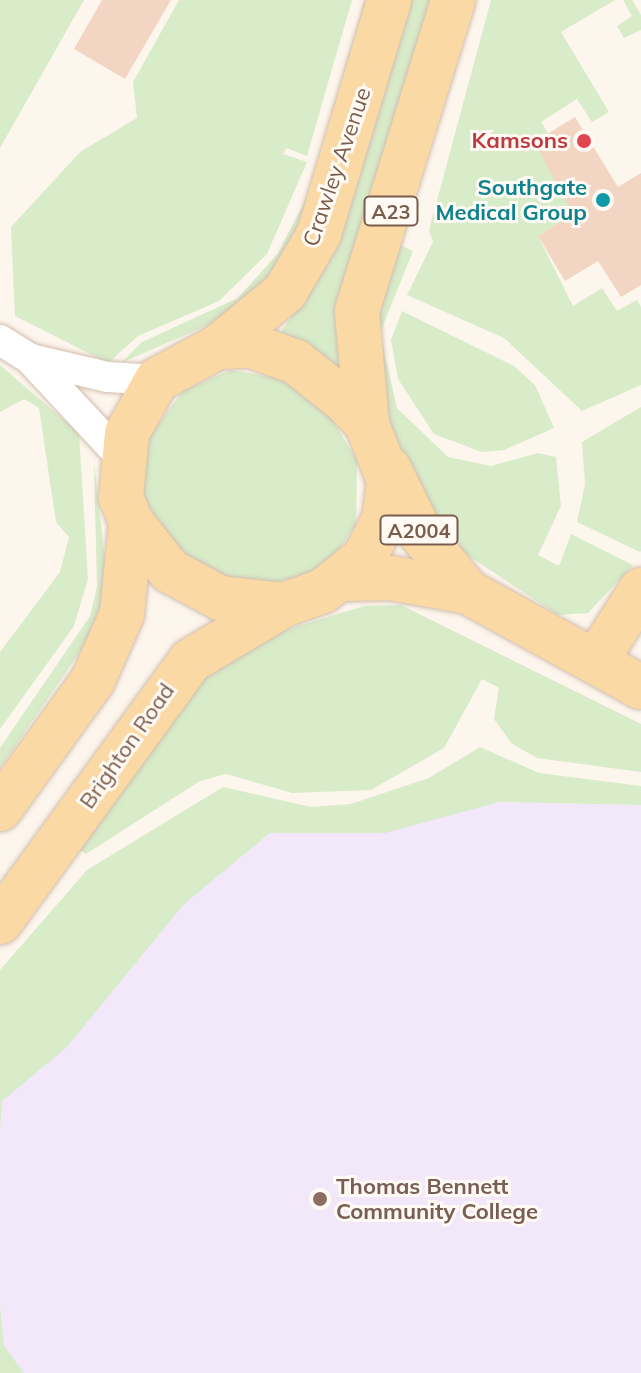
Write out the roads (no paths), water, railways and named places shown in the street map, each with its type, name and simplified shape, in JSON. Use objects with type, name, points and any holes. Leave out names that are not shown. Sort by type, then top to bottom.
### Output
[{"type":"main road","name":"Crawley Avenue","points":[[218,347],[285,292],[319,234],[389,0]]},
{"type":"main road","name":"A23","points":[[376,442],[357,311],[453,0]]},
{"type":"main road","points":[[0,809],[93,680],[122,614],[131,522],[120,456],[157,380],[218,347],[252,346],[296,362],[376,442],[384,519],[365,557],[342,579],[284,605],[220,598],[191,585],[152,554],[131,522]]},
{"type":"main road","name":"A2004","points":[[376,442],[421,534],[468,592]]},
{"type":"main road","name":"A2004","points":[[342,579],[391,578],[468,592],[641,687]]},
{"type":"main road","points":[[596,661],[641,590]]},
{"type":"main road","name":"Brighton Road","points":[[0,922],[183,669],[210,644],[284,605]]},
{"type":"street","points":[[0,340],[29,358],[120,456]]},
{"type":"street","points":[[29,358],[108,377],[157,380]]},
{"type":"place","name":"Kamsons","points":[[584,141]]},
{"type":"place","name":"Southgate Medical Group","points":[[603,200]]},
{"type":"place","name":"Thomas Bennett Community College","points":[[320,1199]]}]
